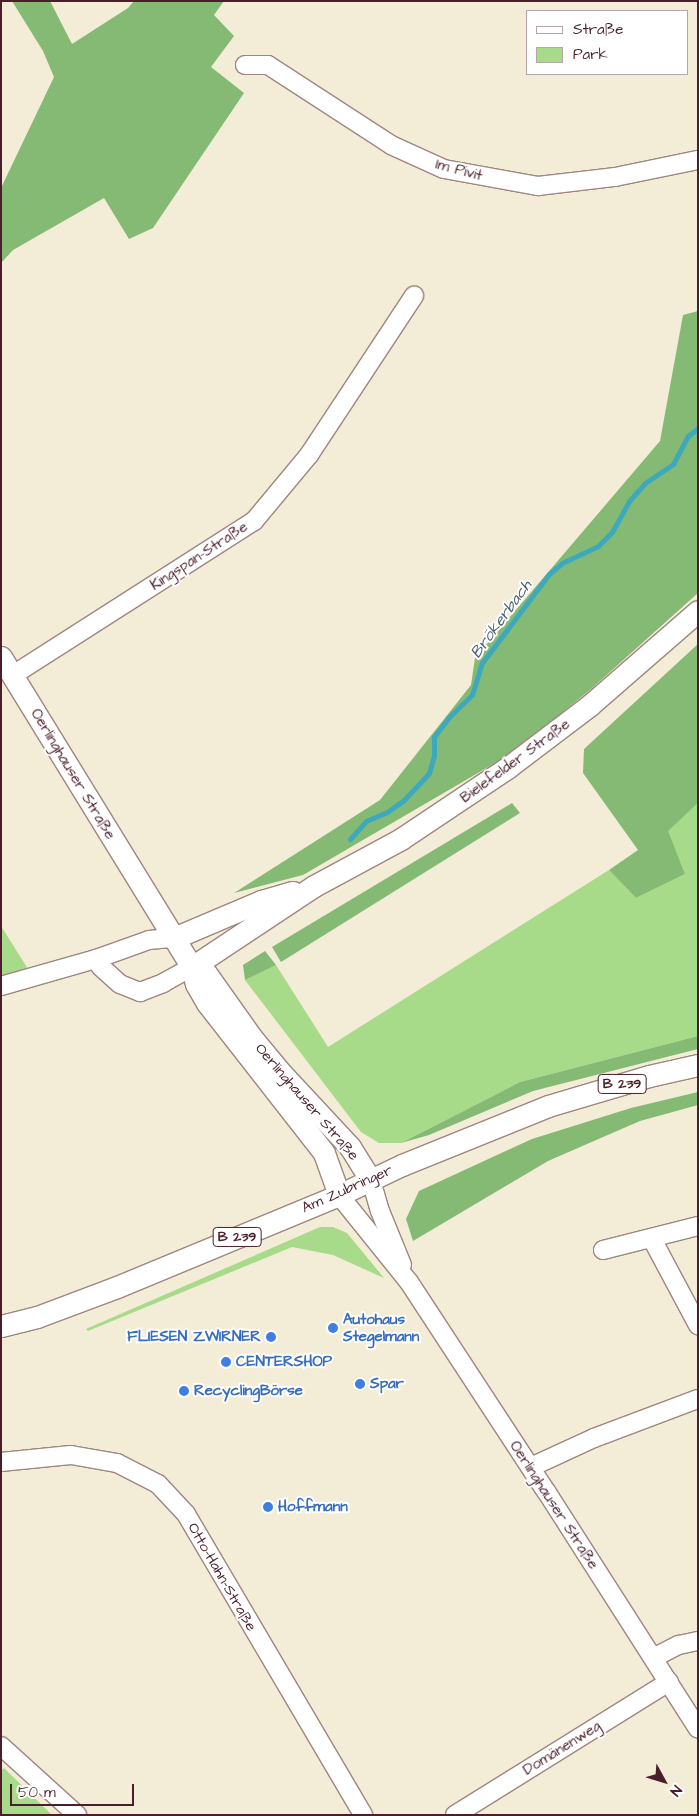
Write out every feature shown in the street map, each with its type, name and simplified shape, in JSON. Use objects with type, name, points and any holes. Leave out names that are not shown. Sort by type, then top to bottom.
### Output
[{"type":"main road","name":"Bielefelder Straße","points":[[192,967],[314,886],[401,839],[500,774],[590,705],[698,610]]},
{"type":"main road","name":"Oerlinghauser Straße","points":[[1,657],[192,967],[196,984],[207,1003],[324,1153],[339,1194]]},
{"type":"main road","name":"Bielefelder Straße","points":[[174,938],[261,901],[314,886]]},
{"type":"main road","name":"Oerlinghauser Straße","points":[[192,967],[206,974],[252,1038],[282,1074],[350,1147],[371,1180]]},
{"type":"main road","name":"Am Zubringer","points":[[1,1326],[37,1316],[117,1287],[339,1194],[402,1165],[548,1106],[649,1076],[698,1065]]},
{"type":"street","name":"Im Pivit","points":[[245,65],[268,65],[391,145],[444,169],[538,186],[615,177],[698,160]]},
{"type":"street","name":"Kingspan-Straße","points":[[13,675],[254,521],[309,455],[414,296]]},
{"type":"street","points":[[1,986],[96,959],[149,940],[174,938]]},
{"type":"street","points":[[96,959],[101,967],[120,984],[140,992],[163,983],[192,967]]},
{"type":"street","name":"Oerlinghauser Straße","points":[[371,1180],[380,1211],[409,1282]]},
{"type":"street","name":"Oerlinghauser Straße","points":[[339,1194],[409,1282],[531,1467],[698,1729]]},
{"type":"street","points":[[603,1250],[698,1226]]},
{"type":"street","points":[[652,1239],[698,1325]]},
{"type":"street","points":[[531,1467],[594,1438],[698,1398]]},
{"type":"street","name":"Otto-Hahn-Straße","points":[[1,1462],[71,1455],[116,1463],[158,1484],[186,1514],[363,1815]]},
{"type":"street","points":[[653,1658],[679,1646],[698,1641]]},
{"type":"street","name":"Domänenweg","points":[[454,1815],[669,1682]]},
{"type":"street","points":[[1,1746],[77,1815]]},
{"type":"green space","points":[[12,1],[50,1],[72,44],[128,8],[134,1],[224,1],[214,15],[234,36],[211,67],[244,93],[153,228],[129,239],[104,198],[13,250],[1,263],[1,188],[54,77],[43,51]]},
{"type":"green space","points":[[698,311],[698,593],[591,689],[514,752],[303,875],[234,893],[380,800],[471,685],[475,658],[660,441],[683,315]]},
{"type":"green space","points":[[698,644],[698,803],[668,831],[685,874],[636,898],[609,870],[638,850],[583,773],[584,749]]},
{"type":"green space","points":[[512,803],[520,813],[281,962],[272,947]]},
{"type":"green space","points":[[698,803],[698,1036],[520,1082],[401,1143],[379,1143],[361,1132],[245,980],[276,965],[328,1047],[609,870],[636,898],[685,874],[667,831]]},
{"type":"green space","points":[[1,926],[28,969],[1,978]]},
{"type":"green space","points":[[265,951],[276,965],[245,980],[243,965]]},
{"type":"green space","points":[[698,1036],[698,1049],[533,1091],[429,1135],[401,1143],[520,1082]]},
{"type":"green space","points":[[698,1092],[698,1105],[640,1121],[548,1161],[413,1241],[406,1219],[419,1191],[532,1139],[631,1108]]},
{"type":"green space","points":[[320,1227],[333,1227],[347,1233],[384,1278],[333,1255],[292,1247],[88,1331],[86,1329]]},
{"type":"green space","points":[[4,1768],[52,1815],[1,1815],[1,1771]]},
{"type":"waterway","name":"Brökerbach","points":[[350,839],[366,821],[387,812],[403,801],[429,773],[434,756],[434,737],[449,717],[472,695],[482,663],[549,574],[562,563],[598,546],[612,532],[629,501],[645,483],[673,464],[688,436],[698,428]]},
{"type":"place","name":"Autohaus Stegelmann","points":[[333,1328]]},
{"type":"place","name":"FLIESEN ZWIRNER","points":[[271,1337]]},
{"type":"place","name":"CENTERSHOP","points":[[226,1362]]},
{"type":"place","name":"Spar","points":[[360,1384]]},
{"type":"place","name":"RecyclingBörse","points":[[184,1391]]},
{"type":"place","name":"Hoffmann","points":[[268,1507]]}]
